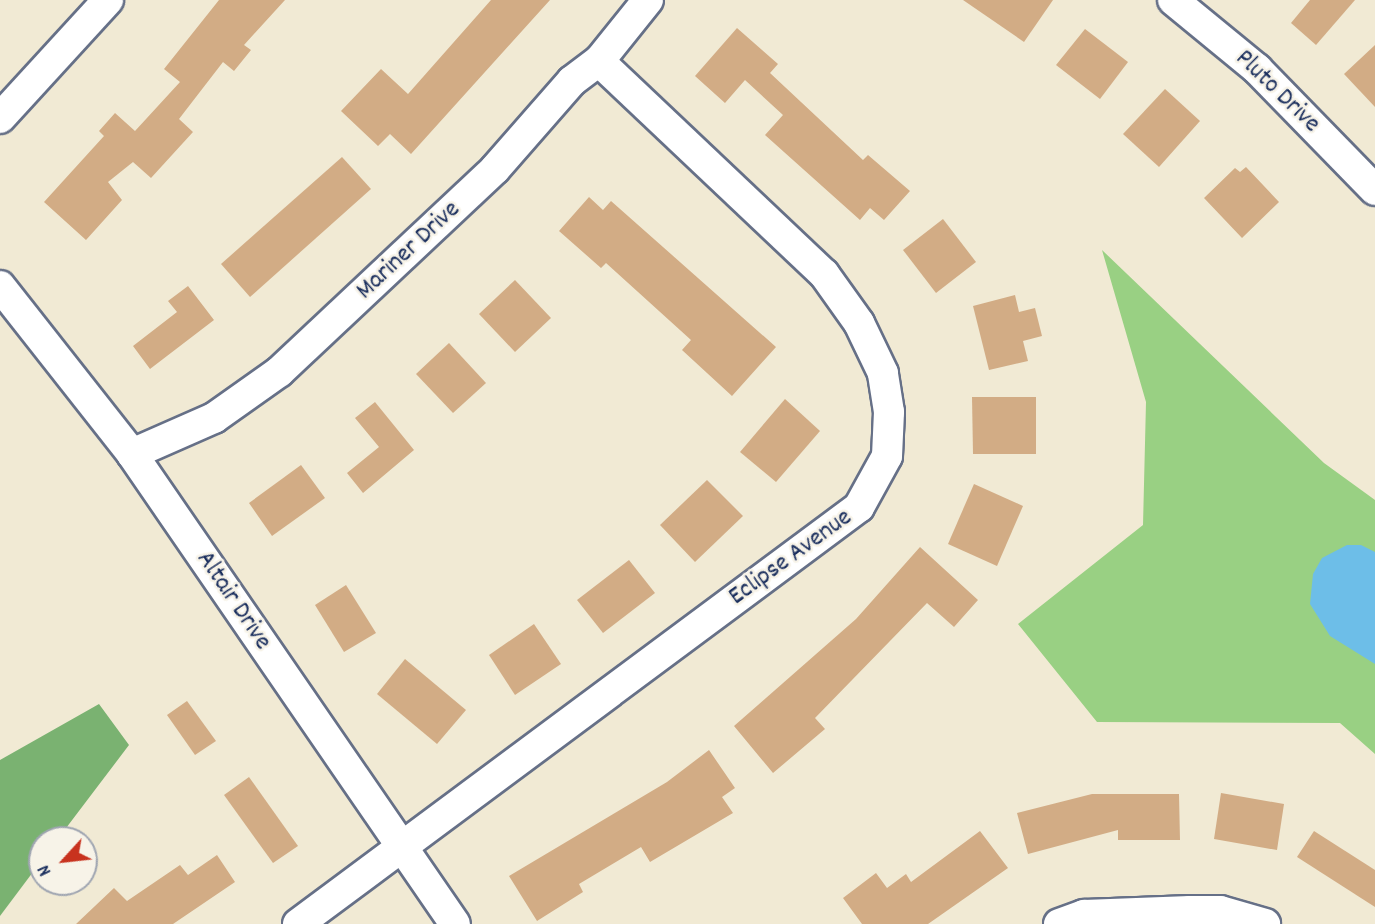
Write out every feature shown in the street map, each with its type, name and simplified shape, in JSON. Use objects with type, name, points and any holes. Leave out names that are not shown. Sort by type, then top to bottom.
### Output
[{"type":"street","points":[[0,118],[108,0]]},
{"type":"street","name":"Mariner Drive","points":[[132,454],[214,418],[279,372],[495,169],[572,81],[599,61],[648,0]]},
{"type":"street","name":"Pluto Drive","points":[[1173,0],[1257,69],[1375,190]]},
{"type":"street","name":"Eclipse Avenue","points":[[298,924],[859,507],[887,456],[889,412],[883,373],[859,323],[824,274],[599,61]]},
{"type":"street","name":"Altair Drive","points":[[0,286],[132,454],[455,924]]},
{"type":"street","points":[[1059,924],[1084,915],[1220,911],[1265,924]]},
{"type":"green space","points":[[1102,250],[1324,463],[1375,500],[1375,754],[1340,723],[1097,722],[1018,624],[1143,525],[1146,402]]},
{"type":"green space","points":[[99,704],[129,745],[68,826],[28,826],[28,879],[0,916],[0,760]]},
{"type":"water","points":[[1347,545],[1361,545],[1375,552],[1375,664],[1330,636],[1310,604],[1313,574],[1322,558]]},
{"type":"building","points":[[219,0],[285,0],[244,45],[251,50],[234,71],[223,62],[179,119],[193,132],[151,178],[133,162],[108,182],[122,200],[86,240],[44,202],[104,136],[99,131],[115,113],[135,131],[180,82],[164,69]]},
{"type":"building","points":[[491,0],[550,0],[411,154],[390,134],[378,146],[341,111],[381,69],[408,94]]},
{"type":"building","points":[[963,0],[1053,0],[1024,42]]},
{"type":"building","points":[[1310,0],[1355,0],[1316,45],[1291,23]]},
{"type":"building","points":[[737,28],[778,64],[770,73],[863,160],[868,155],[910,191],[884,220],[870,208],[860,220],[765,135],[783,115],[745,80],[725,103],[695,76]]},
{"type":"building","points":[[1085,29],[1128,62],[1100,99],[1056,65]]},
{"type":"building","points":[[1375,45],[1375,107],[1344,74]]},
{"type":"building","points":[[1165,89],[1200,121],[1159,167],[1123,134]]},
{"type":"building","points":[[342,157],[371,189],[250,297],[221,264]]},
{"type":"building","points":[[1246,167],[1279,202],[1242,238],[1204,198],[1235,168],[1240,172]]},
{"type":"building","points":[[589,197],[603,210],[611,201],[776,347],[732,396],[682,350],[691,340],[606,263],[601,268],[559,231]]},
{"type":"building","points":[[943,219],[976,262],[936,293],[903,250]]},
{"type":"building","points":[[515,280],[551,318],[515,352],[479,314]]},
{"type":"building","points":[[188,286],[214,320],[150,369],[133,346],[177,312],[168,301]]},
{"type":"building","points":[[1015,295],[1019,312],[1035,308],[1042,336],[1023,341],[1028,361],[989,370],[973,306]]},
{"type":"building","points":[[449,343],[486,383],[453,413],[416,374]]},
{"type":"building","points":[[972,397],[1036,397],[1036,454],[973,454]]},
{"type":"building","points":[[785,399],[820,431],[776,482],[740,452]]},
{"type":"building","points":[[375,402],[414,450],[363,493],[347,473],[379,447],[355,418]]},
{"type":"building","points":[[301,465],[325,498],[272,536],[249,503]]},
{"type":"building","points":[[707,480],[743,516],[695,562],[660,525]]},
{"type":"building","points":[[974,484],[1023,506],[997,566],[948,544]]},
{"type":"building","points":[[920,547],[978,600],[954,627],[927,603],[815,718],[825,729],[773,773],[734,726],[856,619]]},
{"type":"building","points":[[629,560],[655,593],[603,633],[577,600]]},
{"type":"building","points":[[346,585],[376,633],[344,652],[315,605]]},
{"type":"building","points":[[534,624],[561,664],[515,695],[489,655]]},
{"type":"building","points":[[405,659],[466,710],[437,744],[377,694]]},
{"type":"building","points":[[187,701],[216,741],[195,755],[167,715]]},
{"type":"building","points":[[709,750],[735,788],[722,797],[733,813],[650,862],[641,847],[579,884],[583,892],[537,921],[509,876],[667,782]]},
{"type":"building","points":[[249,777],[298,846],[273,863],[224,795]]},
{"type":"building","points":[[1221,793],[1284,804],[1277,850],[1214,839]]},
{"type":"building","points":[[1092,794],[1179,794],[1180,840],[1118,840],[1118,830],[1028,854],[1017,813]]},
{"type":"building","points":[[980,831],[1008,868],[928,924],[862,924],[843,898],[876,873],[887,888],[906,874],[911,882]]},
{"type":"building","points":[[1314,831],[1375,870],[1375,907],[1297,857]]},
{"type":"building","points":[[217,855],[235,882],[173,924],[76,924],[114,888],[127,901],[180,865],[188,875]]}]
